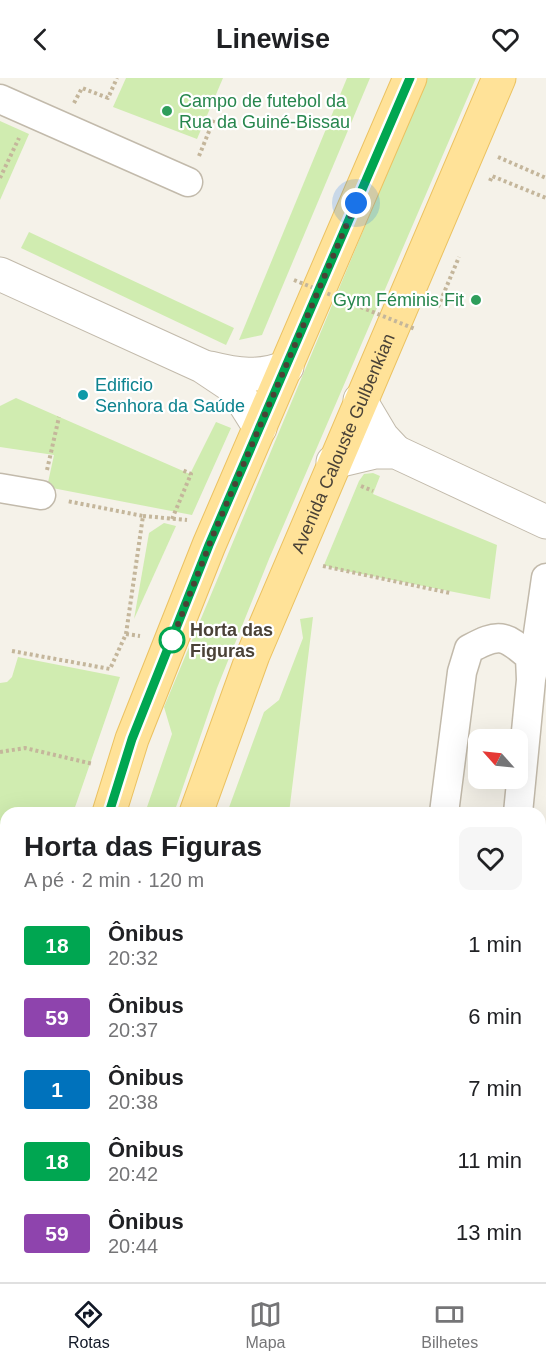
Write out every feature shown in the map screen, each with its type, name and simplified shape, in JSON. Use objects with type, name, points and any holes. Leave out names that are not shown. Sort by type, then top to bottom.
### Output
[{"type":"main road","points":[[111,807],[132,739],[219,521],[410,78]]},
{"type":"main road","name":"Avenida Calouste Gulbenkian","points":[[198,807],[253,655],[295,553],[499,78]]},
{"type":"main road","points":[[132,739],[142,777],[134,807]]},
{"type":"street","points":[[0,99],[188,182]]},
{"type":"street","points":[[0,274],[202,366],[235,388],[260,428]]},
{"type":"street","points":[[202,366],[254,376],[271,374],[287,367]]},
{"type":"street","points":[[360,400],[382,437],[396,452],[546,522]]},
{"type":"street","points":[[333,462],[375,452],[396,452]]},
{"type":"street","points":[[0,488],[41,495]]},
{"type":"street","points":[[516,807],[546,578]]},
{"type":"street","points":[[446,807],[462,672],[469,649],[491,637],[512,641],[530,657],[531,680]]},
{"type":"path","points":[[82,88],[108,98],[117,78]]},
{"type":"path","points":[[0,178],[31,114]]},
{"type":"path","points":[[207,135],[214,119]]},
{"type":"path","points":[[470,145],[546,178]]},
{"type":"path","points":[[492,176],[546,198]]},
{"type":"path","points":[[294,280],[415,329]]},
{"type":"path","points":[[438,307],[447,284]]},
{"type":"path","points":[[54,436],[59,417]]},
{"type":"path","points":[[172,519],[191,474],[182,470]]},
{"type":"path","points":[[41,495],[143,516],[219,521]]},
{"type":"path","points":[[12,651],[110,669],[126,634],[143,516]]},
{"type":"path","points":[[295,553],[318,565],[450,593]]},
{"type":"path","points":[[0,753],[25,748],[122,771]]},
{"type":"green space","name":"Campo de futebol da Rua da Guiné-Bissau","points":[[126,78],[223,78],[197,139],[113,107]]},
{"type":"green space","points":[[347,78],[370,78],[262,335],[239,340]]},
{"type":"green space","points":[[427,78],[476,78],[269,559],[217,688],[176,807],[147,807],[172,734],[164,707]]},
{"type":"green space","points":[[0,121],[29,134],[0,200]]},
{"type":"green space","points":[[29,232],[234,328],[226,345],[21,248]]},
{"type":"green space","points":[[16,398],[190,474],[216,422],[231,428],[192,515],[47,487],[54,455],[0,447],[0,406]]},
{"type":"green space","points":[[373,473],[380,476],[373,494],[497,545],[490,599],[324,565],[359,481],[364,474]]},
{"type":"green space","points":[[164,523],[176,526],[134,619],[149,533]]},
{"type":"green space","points":[[313,617],[290,807],[229,807],[264,712],[279,700],[303,638],[300,619]]},
{"type":"green space","points":[[18,657],[120,677],[75,807],[0,807],[0,683],[7,682],[12,677]]},
{"type":"bus line","name":"18","points":[[111,807],[132,739],[209,545],[410,78]]},
{"type":"place","name":"Campo de futebol da Rua da Guiné-Bissau","points":[[167,111]]},
{"type":"place","name":"Gym Féminis Fit","points":[[476,300]]},
{"type":"place","name":"Edificio Senhora da Saúde","points":[[83,395]]},
{"type":"place","name":"Horta das Figuras","points":[[172,640]]},
{"type":"route","points":[[172,640],[171,642],[214,533],[356,203]]}]
